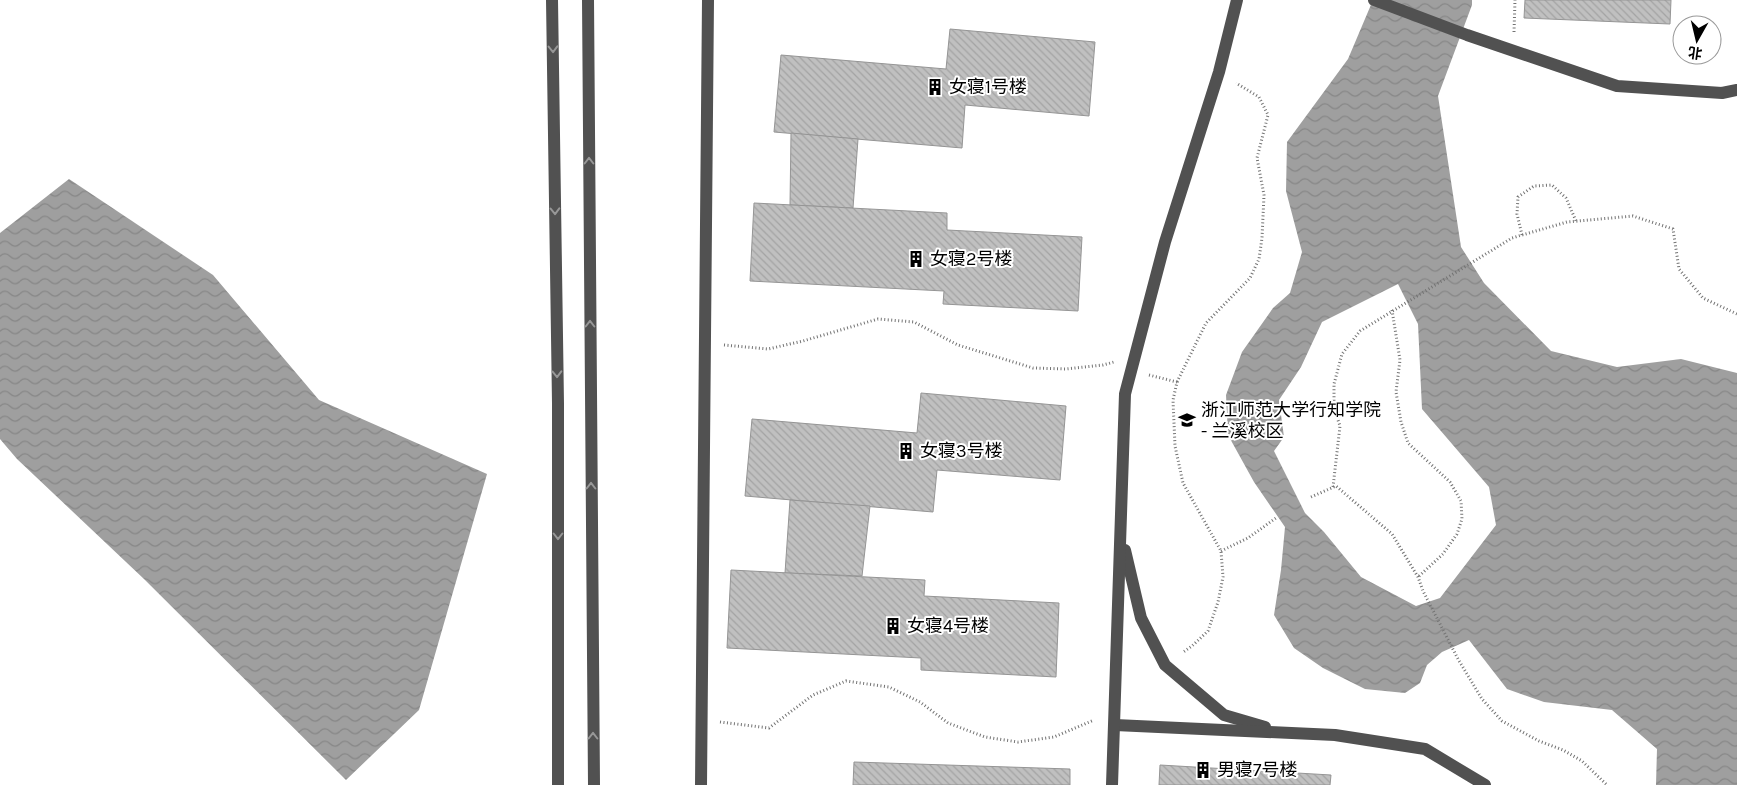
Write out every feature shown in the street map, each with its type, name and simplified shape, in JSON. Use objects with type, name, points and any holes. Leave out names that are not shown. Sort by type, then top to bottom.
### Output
[{"type":"street","points":[[552,0],[558,403],[558,785]]},
{"type":"street","points":[[588,0],[594,785]]},
{"type":"street","points":[[701,785],[708,0]]},
{"type":"street","points":[[1112,785],[1116,711],[1125,394],[1165,242],[1219,72],[1237,0]]},
{"type":"street","points":[[1374,0],[1467,35],[1617,86],[1722,93],[1737,90]]},
{"type":"street","points":[[1121,534],[1141,618],[1165,665],[1224,715],[1284,733]]},
{"type":"street","points":[[1115,725],[1335,735],[1425,749],[1485,785]]},
{"type":"path","points":[[1513,51],[1515,0]]},
{"type":"path","points":[[1165,665],[1192,646],[1208,631],[1218,602],[1223,577],[1221,551],[1183,482],[1175,446],[1173,400],[1177,382],[1206,323],[1250,278],[1259,259],[1262,238],[1264,195],[1257,158],[1268,115],[1259,97],[1219,72]]},
{"type":"path","points":[[1522,235],[1517,214],[1518,196],[1534,186],[1552,185],[1566,198],[1576,221]]},
{"type":"path","points":[[1333,487],[1340,426],[1334,408],[1334,384],[1342,354],[1360,331],[1512,238],[1567,222],[1632,216],[1674,229],[1679,269],[1703,298],[1737,314]]},
{"type":"path","points":[[1392,310],[1400,360],[1396,392],[1401,422],[1408,443],[1450,482],[1462,501],[1462,519],[1457,534],[1442,554],[1418,576]]},
{"type":"path","points":[[705,343],[768,349],[878,319],[914,322],[958,345],[1033,368],[1066,369],[1103,365],[1136,355]]},
{"type":"path","points":[[1132,371],[1177,382]]},
{"type":"path","points":[[1311,497],[1336,486],[1392,534],[1418,576],[1423,591],[1458,659],[1482,699],[1502,721],[1582,761],[1607,785]]},
{"type":"path","points":[[1221,551],[1248,538],[1276,518]]},
{"type":"path","points":[[701,720],[769,728],[813,695],[846,681],[889,687],[920,702],[948,723],[985,737],[1018,742],[1054,737],[1116,711]]},
{"type":"water","points":[[1373,0],[1472,0],[1472,5],[1438,96],[1461,247],[1484,283],[1551,351],[1617,367],[1681,359],[1737,373],[1737,785],[1656,785],[1657,749],[1612,710],[1544,702],[1507,689],[1469,640],[1442,652],[1427,665],[1420,683],[1405,693],[1365,689],[1323,668],[1294,648],[1274,615],[1285,527],[1254,482],[1228,435],[1226,395],[1242,352],[1273,308],[1290,293],[1302,252],[1286,191],[1287,142],[1348,59]],"holes":[[[1398,284],[1418,324],[1422,409],[1489,487],[1496,525],[1440,598],[1416,606],[1361,577],[1324,532],[1305,513],[1274,451],[1284,437],[1279,400],[1301,367],[1322,322]]]},
{"type":"water","points":[[69,179],[213,275],[319,400],[487,474],[419,710],[346,780],[144,579],[17,459],[0,439],[0,233]]},
{"type":"building","points":[[1525,0],[1671,0],[1670,24],[1524,18]]},
{"type":"building","name":"女寝1号楼","points":[[950,29],[1095,42],[1089,116],[965,105],[962,148],[774,132],[781,55],[946,69]]},
{"type":"building","points":[[791,133],[858,139],[853,208],[790,205]]},
{"type":"building","name":"女寝2号楼","points":[[754,203],[947,213],[947,230],[1082,237],[1078,311],[943,304],[944,291],[750,281]]},
{"type":"building","name":"女寝3号楼","points":[[921,393],[1066,406],[1060,480],[937,470],[933,512],[745,496],[752,419],[917,433]]},
{"type":"building","points":[[790,500],[870,506],[862,576],[785,573]]},
{"type":"building","name":"女寝4号楼","points":[[731,570],[925,580],[924,596],[1059,603],[1056,677],[921,670],[921,658],[727,648]]},
{"type":"building","points":[[854,762],[1070,769],[1070,785],[853,785]]},
{"type":"building","name":"男寝7号楼","points":[[1160,765],[1331,775],[1330,785],[1159,785]]},
{"type":"place","name":"女寝1号楼","points":[[935,87]]},
{"type":"place","name":"女寝2号楼","points":[[916,259]]},
{"type":"place","name":"浙江师范大学行知学院 - 兰溪校区","points":[[1187,420]]},
{"type":"place","name":"女寝3号楼","points":[[906,451]]},
{"type":"place","name":"女寝4号楼","points":[[893,626]]},
{"type":"place","name":"男寝7号楼","points":[[1203,770]]}]
